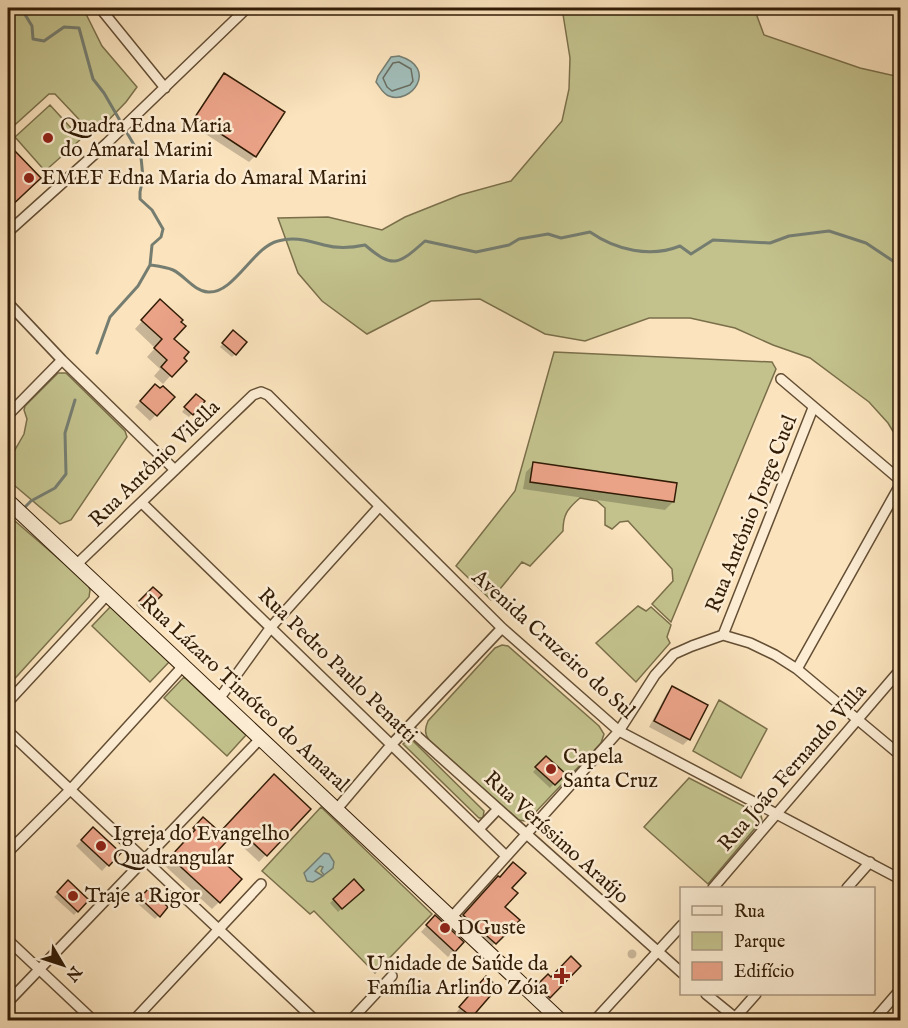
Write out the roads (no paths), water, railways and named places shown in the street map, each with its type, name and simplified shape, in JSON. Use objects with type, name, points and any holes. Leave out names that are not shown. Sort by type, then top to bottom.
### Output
[{"type":"main road","name":"Rua Lázaro Timóteo do Amaral","points":[[9,502],[560,1020]]},
{"type":"street","points":[[100,8],[165,88]]},
{"type":"street","points":[[8,232],[107,143],[247,8]]},
{"type":"street","points":[[8,303],[62,360],[176,470]]},
{"type":"street","points":[[8,416],[62,360]]},
{"type":"street","points":[[781,379],[900,480]]},
{"type":"street","name":"Rua Antônio Vilella","points":[[76,564],[253,395],[261,392]]},
{"type":"street","name":"Avenida Cruzeiro do Sul","points":[[261,392],[268,395],[502,628],[620,731],[900,879]]},
{"type":"street","name":"Rua Antônio Jorge Cuel","points":[[723,634],[813,408]]},
{"type":"street","points":[[796,669],[900,485]]},
{"type":"street","name":"Rua Pedro Paulo Penatti","points":[[142,503],[506,855]]},
{"type":"street","points":[[219,699],[271,627],[379,507]]},
{"type":"street","points":[[8,702],[108,594]]},
{"type":"street","points":[[336,810],[392,744],[502,628]]},
{"type":"street","points":[[451,918],[620,731],[655,675],[674,654],[723,634],[750,643],[775,655],[796,669],[900,755]]},
{"type":"street","points":[[8,852],[70,790],[183,666]]},
{"type":"street","name":"Rua João Fernando Villa","points":[[715,887],[900,670]]},
{"type":"street","name":"Rua Veríssimo Araújo","points":[[408,728],[680,972]]},
{"type":"street","points":[[8,731],[315,1020]]},
{"type":"street","points":[[8,1002],[261,738]]},
{"type":"street","points":[[479,829],[497,810]]},
{"type":"street","points":[[848,887],[870,862]]},
{"type":"street","points":[[134,1020],[261,884]]},
{"type":"street","points":[[595,1020],[680,926]]},
{"type":"street","points":[[8,939],[93,1020]]},
{"type":"street","points":[[351,1020],[392,976]]},
{"type":"street","points":[[874,1020],[900,990]]},
{"type":"street","points":[[708,995],[735,1020],[754,995]]},
{"type":"water","points":[[399,56],[411,62],[417,69],[419,76],[417,84],[405,95],[389,96],[376,82],[391,57]]},
{"type":"water","points":[[324,853],[329,854],[334,862],[333,868],[324,875],[321,871],[323,867],[320,866],[315,871],[323,876],[313,882],[307,881],[304,873]]},
{"type":"waterway","points":[[21,8],[32,26],[33,39],[44,41],[64,27],[79,28],[93,79],[104,93],[141,157],[143,178],[140,199],[152,210],[163,229],[161,237],[152,245],[150,265],[138,286],[110,317],[97,353]]},
{"type":"waterway","points":[[150,265],[173,270],[198,289],[208,292],[217,291],[226,286],[269,245],[290,239],[339,248],[365,245],[382,258],[395,261],[402,259],[425,241],[476,252],[509,245],[519,239],[548,234],[561,238],[590,232],[622,248],[645,252],[669,250],[680,246],[691,254],[713,240],[770,243],[789,236],[829,231],[866,243],[896,263],[900,263]]},
{"type":"waterway","points":[[22,510],[31,501],[55,488],[66,474],[65,433],[75,400]]},
{"type":"waterway","points":[[8,524],[17,515]]},
{"type":"place","name":"Quadra Edna Maria do Amaral Marini","points":[[48,138]]},
{"type":"place","name":"EMEF Edna Maria do Amaral Marini","points":[[29,178]]},
{"type":"place","name":"Capela Santa Cruz","points":[[551,769]]},
{"type":"place","name":"Igreja do Evangelho Quadrangular","points":[[101,846]]},
{"type":"place","name":"Traje a Rigor","points":[[73,896]]},
{"type":"place","name":"DGuste","points":[[445,928]]},
{"type":"place","name":"Unidade de Saúde da Família Arlindo Zóia","points":[[562,976]]}]
